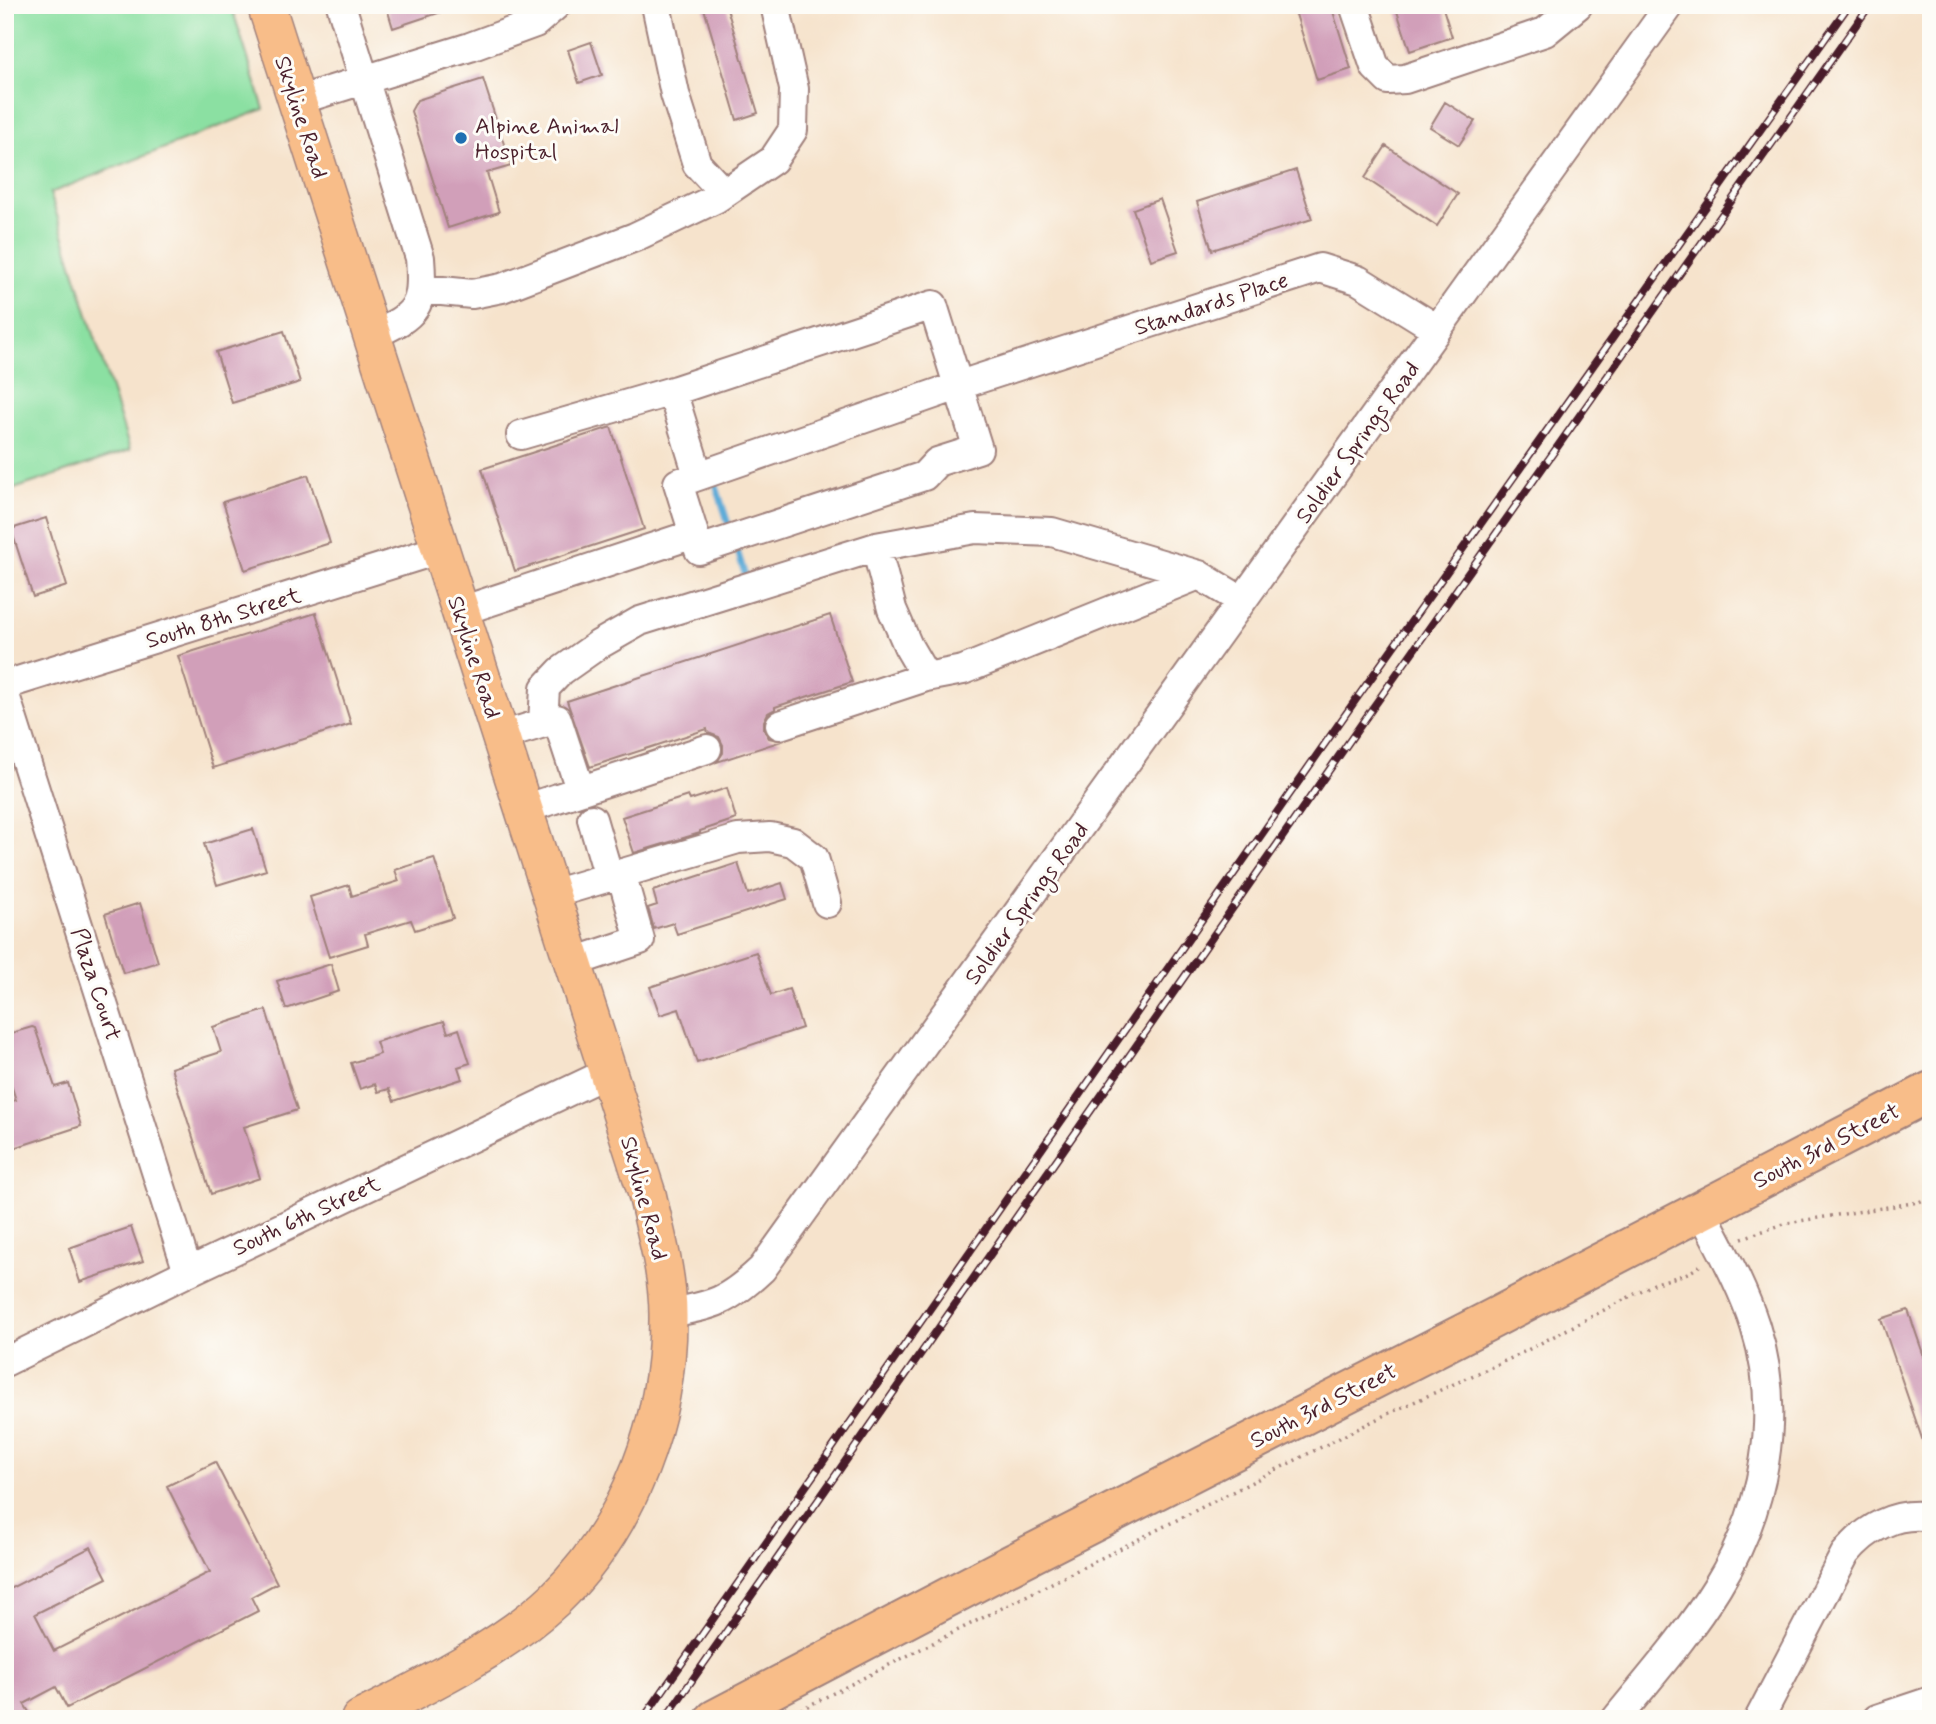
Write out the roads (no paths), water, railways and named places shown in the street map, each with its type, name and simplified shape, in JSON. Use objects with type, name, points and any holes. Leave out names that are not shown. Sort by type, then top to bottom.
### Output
[{"type":"highway","name":"South 3rd Street","points":[[715,1719],[1931,1091]]},
{"type":"main road","name":"Skyline Road","points":[[265,5],[647,1194],[662,1256],[668,1313]]},
{"type":"main road","points":[[360,1719],[476,1656],[554,1600],[586,1564],[628,1498],[647,1450],[661,1405],[668,1313]]},
{"type":"street","points":[[341,5],[420,257],[422,289],[414,308],[399,323],[372,335]]},
{"type":"street","points":[[296,101],[470,47],[534,23],[556,5]]},
{"type":"street","points":[[656,5],[675,94],[697,164],[724,193]]},
{"type":"street","points":[[422,289],[472,294],[502,288],[635,237],[724,193],[774,160],[793,130],[794,89],[775,5]]},
{"type":"street","points":[[1354,5],[1376,67],[1388,80],[1405,79],[1545,32],[1578,5]]},
{"type":"street","name":"Soldier Springs Road","points":[[668,1313],[719,1303],[738,1291],[762,1269],[1670,5]]},
{"type":"street","name":"Standards Place","points":[[698,475],[966,383],[1320,268],[1358,280],[1437,329]]},
{"type":"street","points":[[521,435],[672,391],[933,305],[966,383],[978,449],[937,462],[924,476],[699,550],[678,482],[698,475],[672,391]]},
{"type":"street","points":[[543,723],[545,688],[561,671],[598,645],[640,621],[876,547],[975,529],[1052,531],[1199,575],[1242,601]]},
{"type":"street","points":[[461,611],[694,534]]},
{"type":"street","points":[[876,547],[892,609],[908,646],[926,677]]},
{"type":"street","name":"South 8th Street","points":[[5,685],[441,549]]},
{"type":"street","points":[[780,725],[926,677],[963,670],[1199,575]]},
{"type":"street","name":"Plaza Court","points":[[5,695],[188,1272]]},
{"type":"street","points":[[501,736],[557,719],[580,789]]},
{"type":"street","points":[[524,809],[707,749]]},
{"type":"street","points":[[574,962],[640,940],[592,819]]},
{"type":"street","points":[[552,894],[738,839],[770,837],[793,842],[814,858],[827,903]]},
{"type":"street","name":"South 6th Street","points":[[5,1362],[609,1072]]},
{"type":"street","points":[[1616,1719],[1690,1626],[1718,1586],[1752,1511],[1762,1473],[1769,1428],[1766,1379],[1755,1326],[1737,1280],[1700,1210]]},
{"type":"street","points":[[1759,1719],[1845,1554],[1859,1537],[1902,1516],[1931,1517]]},
{"type":"street","points":[[1877,1719],[1931,1701]]},
{"type":"waterway","points":[[714,479],[731,532]]},
{"type":"waterway","points":[[736,546],[745,575]]},
{"type":"railway","points":[[643,1719],[1352,705],[1849,5]]},
{"type":"railway","points":[[665,1719],[1367,716],[1870,5]]},
{"type":"place","name":"Alpine Animal Hospital","points":[[461,138]]}]
